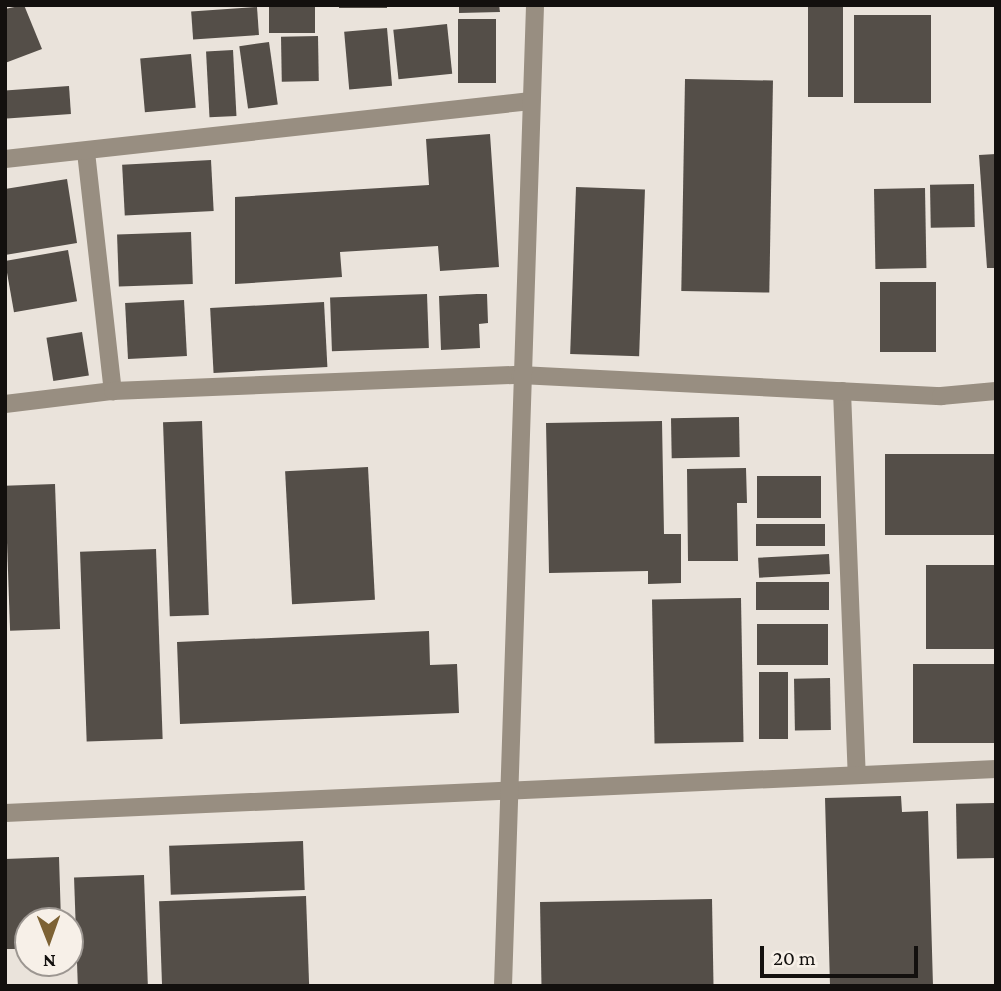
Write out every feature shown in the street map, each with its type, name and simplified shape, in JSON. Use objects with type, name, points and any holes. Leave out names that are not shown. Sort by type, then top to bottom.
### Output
[{"type":"street","points":[[503,986],[520,375],[535,5]]},
{"type":"street","points":[[5,159],[531,101]]},
{"type":"street","points":[[86,152],[113,391]]},
{"type":"street","points":[[5,404],[113,391],[520,375],[941,396],[996,391]]},
{"type":"street","points":[[842,391],[858,774]]},
{"type":"street","points":[[5,813],[509,788],[996,769]]},
{"type":"building","points":[[24,5],[42,49],[5,63],[5,9]]},
{"type":"building","points":[[269,5],[315,5],[315,33],[269,33]]},
{"type":"building","points":[[339,5],[387,5],[387,8],[339,8]]},
{"type":"building","points":[[459,5],[499,5],[500,12],[459,13]]},
{"type":"building","points":[[808,5],[843,5],[843,97],[808,97]]},
{"type":"building","points":[[257,7],[259,35],[193,40],[191,12]]},
{"type":"building","points":[[854,15],[931,15],[931,103],[854,103]]},
{"type":"building","points":[[458,19],[496,19],[496,83],[458,83]]},
{"type":"building","points":[[447,24],[452,74],[399,79],[393,30]]},
{"type":"building","points":[[387,28],[392,86],[349,90],[344,32]]},
{"type":"building","points":[[318,36],[319,81],[282,82],[281,37]]},
{"type":"building","points":[[269,42],[278,104],[248,109],[239,46]]},
{"type":"building","points":[[233,50],[236,116],[209,117],[206,51]]},
{"type":"building","points":[[191,54],[196,108],[145,112],[140,58]]},
{"type":"building","points":[[685,79],[773,81],[769,293],[681,291]]},
{"type":"building","points":[[69,86],[71,114],[7,118],[5,90]]},
{"type":"building","points":[[490,134],[499,267],[440,271],[438,246],[340,252],[342,277],[235,284],[235,197],[429,185],[426,139]]},
{"type":"building","points":[[996,154],[996,268],[987,268],[979,155]]},
{"type":"building","points":[[211,160],[214,211],[125,216],[122,165]]},
{"type":"building","points":[[67,179],[77,243],[5,255],[5,189]]},
{"type":"building","points":[[974,184],[975,227],[931,228],[930,185]]},
{"type":"building","points":[[576,187],[645,189],[639,356],[570,354]]},
{"type":"building","points":[[925,188],[926,268],[875,269],[874,189]]},
{"type":"building","points":[[191,232],[193,284],[119,287],[117,235]]},
{"type":"building","points":[[68,250],[77,301],[14,312],[5,261]]},
{"type":"building","points":[[880,282],[936,282],[936,352],[880,352]]},
{"type":"building","points":[[427,294],[429,348],[332,351],[330,297]]},
{"type":"building","points":[[487,294],[488,323],[479,324],[480,348],[441,350],[439,296]]},
{"type":"building","points":[[184,300],[187,356],[128,359],[125,303]]},
{"type":"building","points":[[324,302],[327,367],[214,373],[210,308]]},
{"type":"building","points":[[82,332],[89,375],[53,381],[46,338]]},
{"type":"building","points":[[739,417],[740,457],[672,458],[671,418]]},
{"type":"building","points":[[202,421],[209,615],[170,616],[163,422]]},
{"type":"building","points":[[662,421],[664,534],[681,534],[681,583],[648,584],[648,571],[549,573],[546,423]]},
{"type":"building","points":[[885,454],[996,454],[996,535],[885,535]]},
{"type":"building","points":[[368,467],[375,600],[292,604],[285,471]]},
{"type":"building","points":[[746,468],[747,503],[737,503],[738,561],[688,561],[687,469]]},
{"type":"building","points":[[757,476],[821,476],[821,518],[757,518]]},
{"type":"building","points":[[55,484],[60,629],[10,631],[5,486]]},
{"type":"building","points":[[756,524],[825,524],[825,546],[756,546]]},
{"type":"building","points":[[156,549],[163,739],[87,742],[80,552]]},
{"type":"building","points":[[829,554],[830,574],[759,578],[758,558]]},
{"type":"building","points":[[926,565],[996,565],[996,649],[926,649]]},
{"type":"building","points":[[756,582],[829,582],[829,610],[756,610]]},
{"type":"building","points":[[741,598],[744,742],[655,744],[652,600]]},
{"type":"building","points":[[757,624],[828,624],[828,665],[757,665]]},
{"type":"building","points":[[429,631],[430,665],[457,664],[459,713],[180,724],[177,642]]},
{"type":"building","points":[[913,664],[996,664],[996,743],[913,743]]},
{"type":"building","points":[[759,672],[788,672],[788,739],[759,739]]},
{"type":"building","points":[[830,678],[831,730],[795,731],[794,679]]},
{"type":"building","points":[[901,796],[902,812],[928,811],[933,986],[830,986],[825,798]]},
{"type":"building","points":[[995,803],[996,858],[957,859],[956,804]]},
{"type":"building","points":[[303,841],[305,890],[171,895],[169,846]]},
{"type":"building","points":[[59,857],[61,907],[14,907],[14,949],[5,949],[5,859]]},
{"type":"building","points":[[144,875],[148,986],[78,986],[78,977],[84,977],[84,907],[75,907],[74,877]]},
{"type":"building","points":[[306,896],[309,986],[162,986],[159,901]]},
{"type":"building","points":[[712,899],[714,986],[541,986],[540,902]]}]
